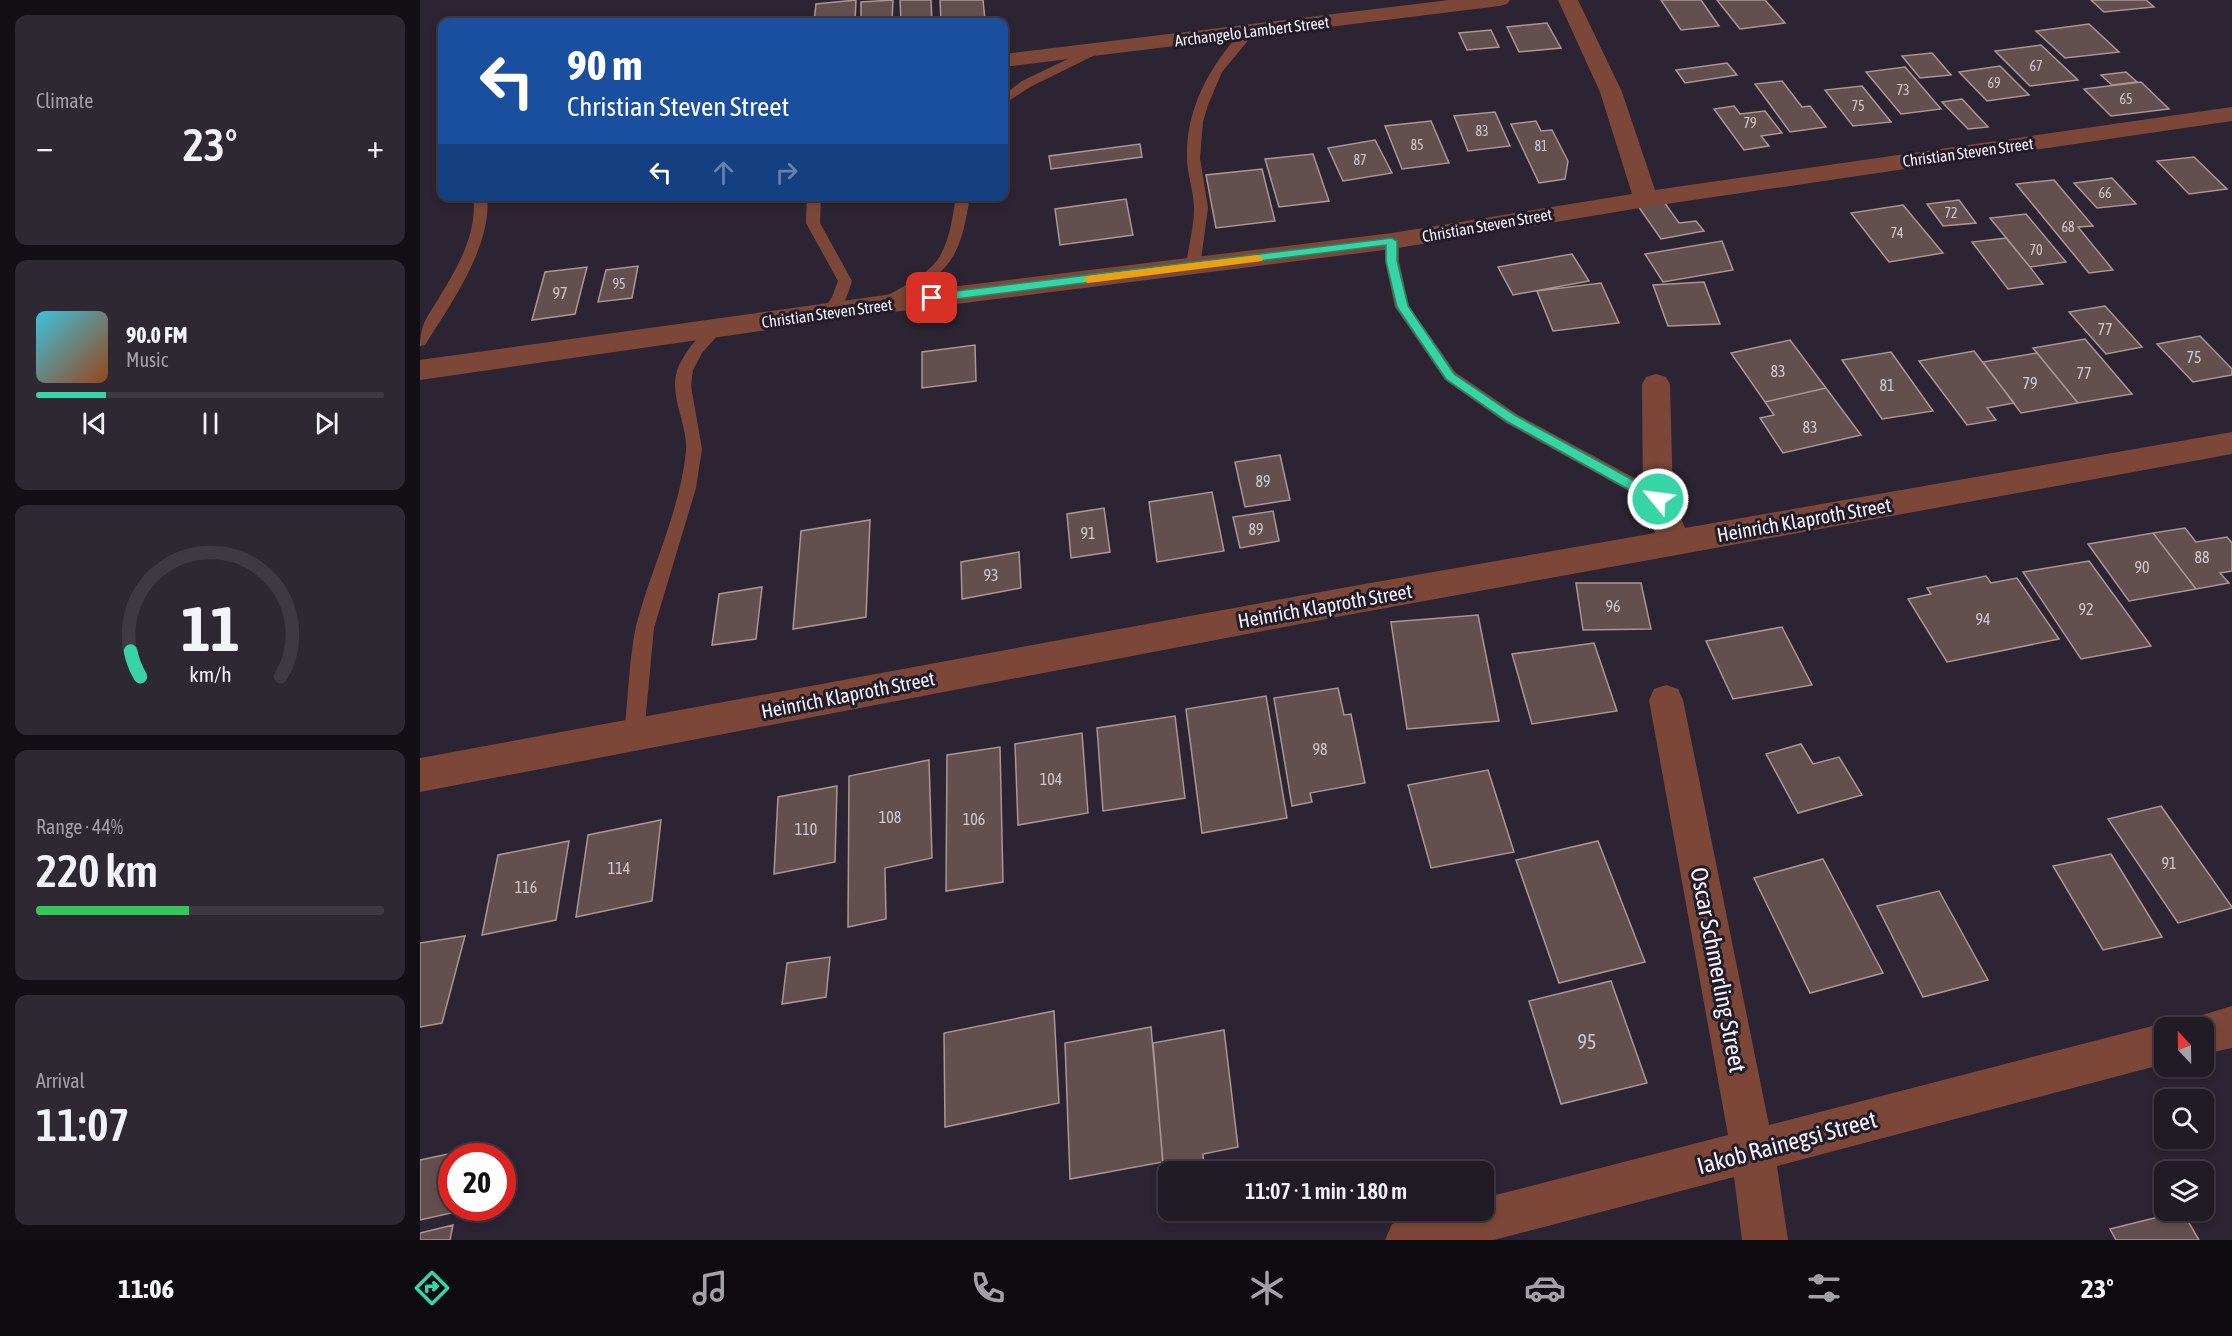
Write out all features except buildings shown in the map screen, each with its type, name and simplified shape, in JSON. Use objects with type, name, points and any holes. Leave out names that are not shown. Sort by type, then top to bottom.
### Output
[{"type":"street","name":"Archangelo Lambert Street","points":[[1008,61],[1500,0]]},
{"type":"street","points":[[1568,0],[1611,92],[1646,199]]},
{"type":"street","name":"Christian Steven Street","points":[[420,370],[885,304],[1392,241],[1646,199],[2232,114]]},
{"type":"street","points":[[1656,384],[1658,499],[1675,544]]},
{"type":"street","name":"Heinrich Klaproth Street","points":[[420,775],[1342,602],[2232,443]]},
{"type":"street","name":"Oscar Schmerling Street","points":[[1666,700],[1753,1152],[1765,1240]]},
{"type":"street","points":[[2214,1032],[2232,1027]]},
{"type":"street","name":"Iakob Rainegsi Street","points":[[1408,1240],[2154,1047]]},
{"type":"lane","points":[[1193,267],[1201,207],[1192,158],[1196,121],[1212,77],[1231,48],[1250,31]]},
{"type":"lane","points":[[1008,97],[1026,84],[1095,50]]},
{"type":"lane","points":[[420,341],[444,304],[474,242],[483,206],[482,201]]},
{"type":"lane","points":[[812,201],[809,212],[816,235],[835,261],[845,281],[839,298],[829,312]]},
{"type":"lane","points":[[885,304],[924,278],[946,259],[961,214],[962,201]]},
{"type":"lane","points":[[1392,241],[1392,261],[1402,307],[1450,376],[1512,419],[1658,499]]},
{"type":"lane","points":[[634,735],[645,628],[688,488],[694,449],[683,386],[685,370],[696,350],[717,328]]},
{"type":"slow traffic","points":[[1088,280],[1258,258]]},
{"type":"route","points":[[932,298],[1392,241],[1392,261],[1402,307],[1450,376],[1512,419],[1658,499]]}]
